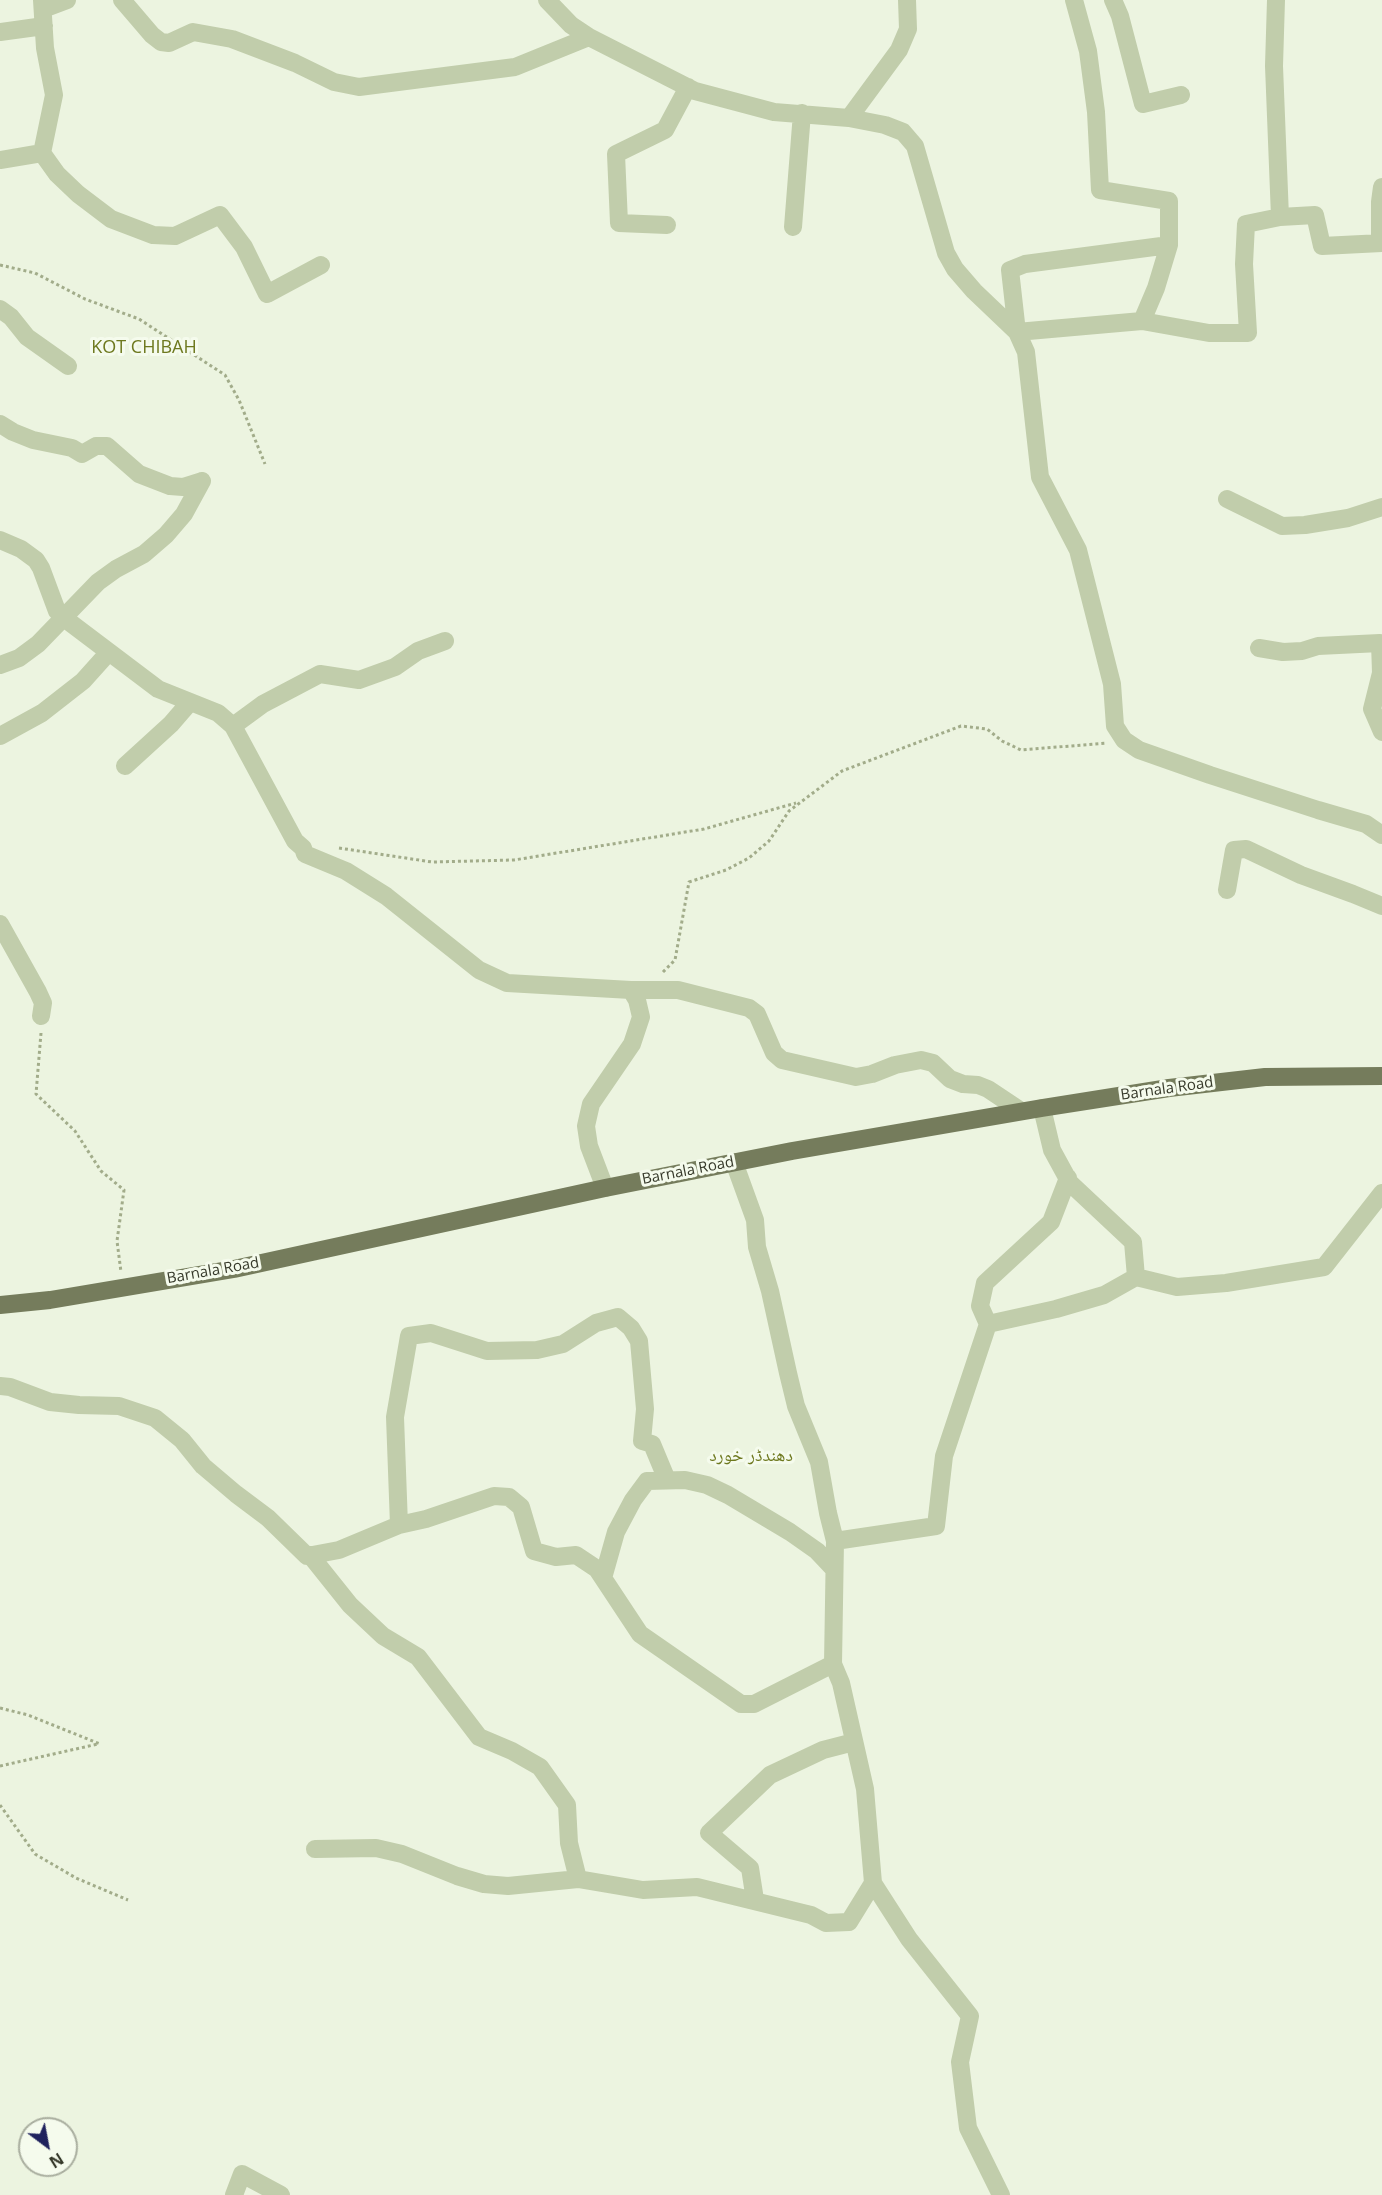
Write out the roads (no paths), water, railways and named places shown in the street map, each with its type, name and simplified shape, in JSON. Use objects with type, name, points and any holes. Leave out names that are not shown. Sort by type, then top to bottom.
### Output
[{"type":"main road","name":"Barnala Road","points":[[0,1305],[50,1300],[234,1269],[734,1162],[1021,1111],[1169,1088],[1265,1077],[1382,1076]]},
{"type":"street","points":[[0,32],[67,0]]},
{"type":"street","points":[[122,0],[152,35],[161,42],[170,43],[193,32],[232,39],[295,63],[334,82],[359,87],[515,66],[589,37]]},
{"type":"street","points":[[547,0],[571,25],[589,37],[695,91],[774,111],[885,124],[903,132],[915,146],[946,253],[955,269],[974,291],[1017,332],[1142,321],[1209,333],[1248,333],[1244,264],[1246,224],[1280,217],[1315,215],[1322,246],[1381,243],[1382,188]]},
{"type":"street","points":[[849,118],[899,50],[908,29],[907,0]]},
{"type":"street","points":[[1074,0],[1088,51],[1100,190],[1169,201],[1169,245],[1156,288],[1142,321]]},
{"type":"street","points":[[1113,0],[1120,16],[1143,104],[1181,94]]},
{"type":"street","points":[[1276,0],[1274,66],[1280,217]]},
{"type":"street","points":[[43,12],[45,48],[54,95],[42,153],[57,174],[78,194],[111,219],[153,235],[175,236],[220,215],[244,247],[267,294],[321,265]]},
{"type":"street","points":[[668,225],[619,223],[616,154],[664,130],[688,87]]},
{"type":"street","points":[[793,226],[802,113]]},
{"type":"street","points":[[0,160],[42,153]]},
{"type":"street","points":[[1169,245],[1025,264],[1010,270],[1017,332],[1026,352],[1040,477],[1078,550],[1112,684],[1115,726],[1124,740],[1139,750],[1366,824],[1382,835]]},
{"type":"street","points":[[0,309],[11,317],[27,337],[68,366]]},
{"type":"street","points":[[0,424],[33,440],[72,448],[81,454],[96,446],[107,446],[139,474],[170,486],[183,487],[202,481],[184,514],[166,535],[144,554],[98,582],[38,644],[19,658],[0,665]]},
{"type":"street","points":[[1227,500],[1282,526],[1348,518],[1382,507]]},
{"type":"street","points":[[0,540],[21,549],[36,560],[57,611],[64,618],[158,689],[218,713],[233,726],[295,841],[303,848],[305,854],[346,871],[386,896],[479,970],[507,982],[631,990],[678,990],[748,1008],[757,1014],[774,1053],[782,1060],[856,1077],[921,1060],[933,1063],[950,1078],[963,1084],[978,1085],[988,1089],[1021,1111]]},
{"type":"street","points":[[233,726],[263,704],[320,674],[359,680],[395,668],[418,651],[445,640]]},
{"type":"street","points":[[1259,648],[1283,652],[1302,651],[1318,646],[1380,644],[1381,673],[1372,709],[1382,732]]},
{"type":"street","points":[[0,736],[51,706],[83,681],[109,652]]},
{"type":"street","points":[[124,766],[171,724],[190,702]]},
{"type":"street","points":[[1227,890],[1234,850],[1246,849],[1301,875],[1382,906]]},
{"type":"street","points":[[0,924],[43,1003],[41,1016]]},
{"type":"street","points":[[605,1188],[589,1146],[586,1126],[591,1104],[632,1044],[641,1017],[637,1000],[631,990]]},
{"type":"street","points":[[1042,1108],[1052,1150],[1070,1183],[1133,1242],[1136,1277]]},
{"type":"street","points":[[734,1162],[755,1220],[757,1247],[770,1291],[788,1374],[796,1406],[819,1462],[835,1541],[833,1664],[841,1683],[865,1789],[873,1883],[909,1939],[970,2016],[960,2062],[968,2128],[1001,2195]]},
{"type":"street","points":[[835,1541],[936,1526],[944,1456],[988,1324],[980,1306],[985,1283],[1051,1222],[1068,1178]]},
{"type":"street","points":[[988,1324],[1056,1309],[1104,1295],[1136,1277],[1178,1287],[1226,1283],[1324,1267],[1382,1193]]},
{"type":"street","points":[[399,1525],[395,1417],[409,1336],[431,1333],[487,1351],[537,1350],[564,1344],[596,1323],[618,1317],[631,1328],[639,1341],[645,1409],[642,1441],[652,1444],[667,1480]]},
{"type":"street","points":[[0,1386],[10,1387],[50,1402],[79,1406],[119,1406],[155,1418],[182,1440],[203,1466],[268,1518],[307,1556],[339,1550],[399,1525],[426,1519],[494,1496],[509,1497],[521,1507],[534,1551],[556,1557],[576,1555],[597,1569],[640,1634],[741,1704],[754,1704],[833,1664]]},
{"type":"street","points":[[603,1578],[616,1532],[633,1500],[647,1481],[667,1480],[685,1480],[707,1485],[728,1495],[818,1551],[834,1569]]},
{"type":"street","points":[[310,1555],[350,1605],[383,1635],[418,1657],[480,1737],[540,1767],[567,1805],[569,1843],[579,1879]]},
{"type":"street","points":[[755,1900],[750,1868],[709,1833],[770,1775],[823,1750],[854,1742]]},
{"type":"street","points":[[315,1850],[376,1848],[402,1854],[483,1884],[508,1886],[579,1879],[643,1890],[697,1887],[811,1915],[826,1923],[849,1922],[873,1883]]},
{"type":"street","points":[[234,2195],[242,2174],[281,2195]]},
{"type":"district","name":"KOT CHIBAH","points":[[144,348]]},
{"type":"district","name":"دھندڈر خورد","points":[[751,1456]]}]
